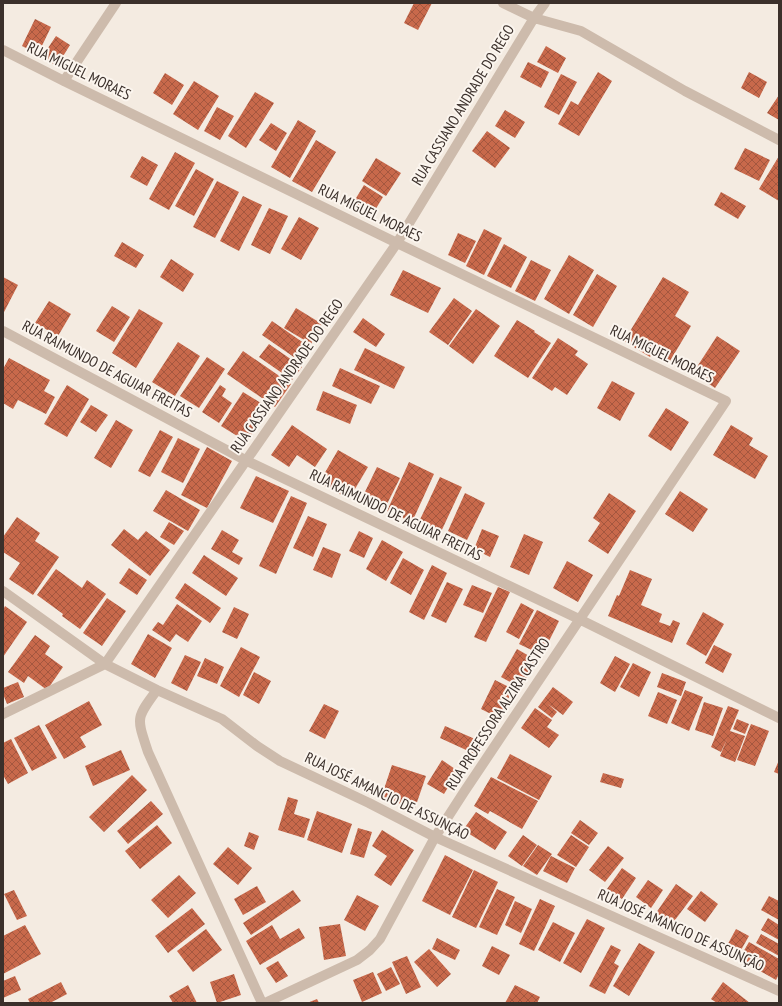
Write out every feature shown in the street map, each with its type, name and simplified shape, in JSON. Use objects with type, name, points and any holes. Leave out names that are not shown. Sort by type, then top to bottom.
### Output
[{"type":"street","points":[[64,81],[116,3]]},
{"type":"street","points":[[504,3],[534,18],[581,30],[685,91],[779,140]]},
{"type":"street","name":"RUA CASSIANO ANDRADE DO REGO","points":[[3,714],[105,664],[397,243],[534,18],[545,3]]},
{"type":"street","name":"RUA MIGUEL MORAES","points":[[3,50],[397,243],[726,401]]},
{"type":"street","name":"RUA RAIMUNDO DE AGUIAR FREITAS","points":[[3,331],[247,460],[579,619],[779,718]]},
{"type":"street","name":"RUA PROFESSORA ALZIRA CASTRO","points":[[264,1003],[356,960],[370,950],[380,938],[435,837],[579,619],[726,401]]},
{"type":"street","name":"RUA JOSÉ AMANCIO DE ASSUNÇÃO","points":[[3,591],[105,664],[157,690],[222,719],[257,746],[280,761],[369,803],[435,837],[779,991]]},
{"type":"street","points":[[157,690],[140,714],[140,730],[148,752],[264,1003]]},
{"type":"building","points":[[414,3],[432,3],[418,30],[404,23]]},
{"type":"building","points":[[35,19],[51,27],[38,54],[22,46]]},
{"type":"building","points":[[56,36],[70,45],[57,66],[42,57]]},
{"type":"building","points":[[546,46],[566,58],[558,73],[537,62]]},
{"type":"building","points":[[528,62],[549,72],[541,88],[520,77]]},
{"type":"building","points":[[598,72],[612,81],[579,136],[558,124],[571,101],[578,105]]},
{"type":"building","points":[[749,72],[767,82],[759,98],[741,88]]},
{"type":"building","points":[[165,73],[184,85],[172,105],[153,93]]},
{"type":"building","points":[[561,74],[577,82],[559,115],[544,107]]},
{"type":"building","points":[[194,81],[219,96],[198,130],[173,114]]},
{"type":"building","points":[[255,92],[274,103],[246,148],[228,136]]},
{"type":"building","points":[[779,95],[779,120],[767,113]]},
{"type":"building","points":[[217,107],[234,116],[220,140],[204,131]]},
{"type":"building","points":[[505,110],[525,122],[515,138],[495,126]]},
{"type":"building","points":[[298,120],[316,131],[290,178],[271,167]]},
{"type":"building","points":[[271,123],[287,133],[276,151],[259,140]]},
{"type":"building","points":[[487,131],[510,148],[495,168],[472,151]]},
{"type":"building","points":[[316,140],[336,152],[312,192],[292,181]]},
{"type":"building","points":[[745,148],[770,160],[759,181],[734,169]]},
{"type":"building","points":[[175,152],[195,163],[169,210],[149,199]]},
{"type":"building","points":[[142,156],[158,165],[147,186],[130,177]]},
{"type":"building","points":[[779,156],[779,201],[759,189]]},
{"type":"building","points":[[376,158],[401,173],[386,196],[362,181]]},
{"type":"building","points":[[196,169],[214,179],[194,216],[175,206]]},
{"type":"building","points":[[217,181],[239,192],[215,238],[193,227]]},
{"type":"building","points":[[364,185],[383,197],[372,215],[353,203]]},
{"type":"building","points":[[721,192],[746,206],[738,219],[714,205]]},
{"type":"building","points":[[243,196],[262,205],[239,251],[220,241]]},
{"type":"building","points":[[269,208],[288,216],[270,254],[251,245]]},
{"type":"building","points":[[299,217],[319,228],[301,260],[281,249]]},
{"type":"building","points":[[484,229],[502,238],[484,275],[466,266]]},
{"type":"building","points":[[458,233],[476,241],[465,263],[448,255]]},
{"type":"building","points":[[122,242],[144,255],[136,268],[114,256]]},
{"type":"building","points":[[504,244],[527,257],[511,288],[487,276]]},
{"type":"building","points":[[569,255],[594,270],[569,314],[544,299]]},
{"type":"building","points":[[171,259],[194,274],[183,292],[160,277]]},
{"type":"building","points":[[531,260],[551,270],[535,301],[515,291]]},
{"type":"building","points":[[403,270],[441,288],[428,313],[390,295]]},
{"type":"building","points":[[597,274],[617,286],[593,327],[573,315]]},
{"type":"building","points":[[3,277],[18,285],[3,314]]},
{"type":"building","points":[[663,277],[689,292],[675,316],[691,326],[670,361],[654,351],[650,357],[624,341]]},
{"type":"building","points":[[454,298],[472,311],[448,345],[429,332]]},
{"type":"building","points":[[49,301],[71,314],[58,336],[35,323]]},
{"type":"building","points":[[112,306],[130,317],[114,342],[96,331]]},
{"type":"building","points":[[296,308],[322,324],[311,344],[284,328]]},
{"type":"building","points":[[139,309],[163,323],[136,368],[112,353]]},
{"type":"building","points":[[476,309],[500,326],[473,364],[449,346]]},
{"type":"building","points":[[363,318],[385,334],[376,347],[353,332]]},
{"type":"building","points":[[517,320],[551,343],[528,378],[494,356]]},
{"type":"building","points":[[272,321],[311,348],[301,362],[262,335]]},
{"type":"building","points":[[717,336],[740,351],[715,388],[693,373]]},
{"type":"building","points":[[558,338],[578,351],[575,355],[588,364],[567,395],[555,387],[552,391],[532,378]]},
{"type":"building","points":[[178,342],[200,356],[175,396],[152,382]]},
{"type":"building","points":[[269,344],[302,367],[292,380],[259,357]]},
{"type":"building","points":[[365,348],[405,367],[394,389],[354,370]]},
{"type":"building","points":[[243,351],[291,384],[275,407],[227,374]]},
{"type":"building","points":[[207,357],[225,369],[199,408],[180,396]]},
{"type":"building","points":[[9,358],[50,380],[44,391],[55,397],[46,414],[18,400],[13,409],[3,403],[3,369]]},
{"type":"building","points":[[340,368],[380,386],[371,404],[332,386]]},
{"type":"building","points":[[612,381],[635,393],[620,421],[597,408]]},
{"type":"building","points":[[67,385],[89,399],[67,437],[44,424]]},
{"type":"building","points":[[220,385],[226,389],[222,396],[232,403],[219,423],[202,412]]},
{"type":"building","points":[[323,391],[357,405],[350,424],[316,410]]},
{"type":"building","points":[[243,392],[269,408],[247,442],[221,426]]},
{"type":"building","points":[[91,405],[108,415],[96,432],[80,422]]},
{"type":"building","points":[[666,408],[689,422],[671,451],[648,436]]},
{"type":"building","points":[[116,420],[133,430],[111,468],[94,458]]},
{"type":"building","points":[[292,425],[327,449],[315,467],[297,455],[289,467],[271,455]]},
{"type":"building","points":[[731,425],[753,438],[749,445],[768,456],[755,479],[713,455]]},
{"type":"building","points":[[160,430],[173,437],[150,477],[138,471]]},
{"type":"building","points":[[178,438],[200,449],[183,483],[161,472]]},
{"type":"building","points":[[207,447],[232,461],[207,508],[181,495]]},
{"type":"building","points":[[338,450],[368,467],[349,499],[319,483]]},
{"type":"building","points":[[409,462],[434,474],[412,522],[387,511]]},
{"type":"building","points":[[377,467],[400,478],[385,508],[362,498]]},
{"type":"building","points":[[256,476],[289,491],[273,523],[240,508]]},
{"type":"building","points":[[440,477],[462,487],[439,536],[417,526]]},
{"type":"building","points":[[166,490],[200,510],[188,531],[153,511]]},
{"type":"building","points":[[680,491],[708,509],[693,532],[665,514]]},
{"type":"building","points":[[465,493],[485,503],[467,540],[448,531]]},
{"type":"building","points":[[609,493],[636,511],[608,554],[588,541],[600,523],[593,518]]},
{"type":"building","points":[[291,496],[307,503],[276,574],[259,566]]},
{"type":"building","points":[[308,516],[327,524],[313,557],[293,548]]},
{"type":"building","points":[[17,517],[40,533],[35,541],[59,557],[33,595],[9,579],[20,563],[3,552],[3,537]]},
{"type":"building","points":[[169,522],[184,531],[174,545],[160,537]]},
{"type":"building","points":[[124,529],[138,540],[146,531],[170,550],[150,576],[111,545]]},
{"type":"building","points":[[482,529],[499,536],[490,557],[474,549]]},
{"type":"building","points":[[222,530],[239,540],[232,552],[243,558],[239,565],[211,549]]},
{"type":"building","points":[[359,531],[373,538],[364,558],[349,551]]},
{"type":"building","points":[[524,534],[543,542],[529,575],[510,567]]},
{"type":"building","points":[[382,540],[403,552],[386,581],[366,569]]},
{"type":"building","points":[[323,547],[341,554],[332,578],[313,570]]},
{"type":"building","points":[[204,555],[238,578],[226,596],[192,573]]},
{"type":"building","points":[[403,558],[424,570],[411,595],[390,583]]},
{"type":"building","points":[[567,561],[593,575],[578,602],[553,588]]},
{"type":"building","points":[[432,565],[447,573],[424,620],[409,612]]},
{"type":"building","points":[[129,568],[147,580],[137,595],[119,583]]},
{"type":"building","points":[[56,569],[82,588],[87,580],[106,594],[80,629],[62,616],[63,614],[37,595]]},
{"type":"building","points":[[630,570],[652,579],[641,605],[662,614],[659,622],[670,626],[673,620],[680,623],[672,643],[608,616],[617,595],[619,596]]},
{"type":"building","points":[[447,582],[463,589],[446,623],[431,616]]},
{"type":"building","points":[[185,583],[221,608],[210,623],[175,598]]},
{"type":"building","points":[[472,585],[492,593],[483,613],[463,605]]},
{"type":"building","points":[[498,587],[510,592],[486,642],[474,637]]},
{"type":"building","points":[[107,598],[126,611],[102,646],[83,633]]},
{"type":"building","points":[[521,603],[534,610],[519,639],[506,632]]},
{"type":"building","points":[[177,604],[202,621],[188,642],[176,634],[170,642],[152,630],[158,622],[163,625]]},
{"type":"building","points":[[5,606],[27,622],[3,657],[3,610]]},
{"type":"building","points":[[234,607],[249,614],[237,639],[222,632]]},
{"type":"building","points":[[537,610],[559,621],[542,655],[519,644]]},
{"type":"building","points":[[703,612],[724,624],[706,656],[686,644]]},
{"type":"building","points":[[148,634],[172,648],[155,678],[131,664]]},
{"type":"building","points":[[35,635],[50,646],[45,654],[63,667],[47,690],[28,676],[24,683],[8,672]]},
{"type":"building","points":[[714,645],[732,654],[723,673],[705,663]]},
{"type":"building","points":[[241,647],[260,657],[239,697],[220,686]]},
{"type":"building","points":[[517,649],[536,660],[521,688],[501,677]]},
{"type":"building","points":[[185,655],[201,662],[187,691],[171,683]]},
{"type":"building","points":[[615,656],[630,664],[615,692],[600,683]]},
{"type":"building","points":[[205,658],[224,667],[217,684],[197,676]]},
{"type":"building","points":[[633,663],[651,672],[639,697],[620,687]]},
{"type":"building","points":[[254,672],[271,681],[259,704],[243,695]]},
{"type":"building","points":[[662,673],[686,682],[681,696],[657,687]]},
{"type":"building","points":[[495,680],[513,689],[499,718],[481,709]]},
{"type":"building","points":[[18,682],[24,697],[7,704],[3,694],[3,688]]},
{"type":"building","points":[[553,687],[573,702],[563,715],[548,704],[557,712],[552,718],[538,707]]},
{"type":"building","points":[[685,690],[703,697],[689,731],[671,723]]},
{"type":"building","points":[[658,692],[677,700],[667,724],[648,716]]},
{"type":"building","points":[[89,701],[102,725],[80,737],[86,747],[64,759],[45,725]]},
{"type":"building","points":[[704,702],[723,708],[713,736],[695,730]]},
{"type":"building","points":[[324,704],[339,711],[325,739],[309,731]]},
{"type":"building","points":[[728,706],[739,710],[730,731],[745,736],[735,762],[720,756],[727,739],[721,752],[711,747]]},
{"type":"building","points":[[535,708],[552,720],[547,727],[559,735],[549,748],[521,728]]},
{"type":"building","points":[[737,719],[749,724],[745,734],[733,729]]},
{"type":"building","points":[[751,724],[769,731],[755,766],[737,760]]},
{"type":"building","points":[[39,725],[57,758],[32,771],[14,738]]},
{"type":"building","points":[[445,726],[482,742],[477,755],[440,738]]},
{"type":"building","points":[[11,739],[28,773],[8,784],[3,775],[3,743]]},
{"type":"building","points":[[121,750],[130,770],[93,786],[85,766]]},
{"type":"building","points":[[510,754],[552,776],[539,800],[497,778]]},
{"type":"building","points":[[442,760],[458,771],[444,794],[427,784]]},
{"type":"building","points":[[779,760],[779,774],[774,772]]},
{"type":"building","points":[[392,765],[426,776],[415,808],[381,798]]},
{"type":"building","points":[[603,773],[624,779],[621,788],[600,782]]},
{"type":"building","points":[[132,775],[147,790],[104,832],[89,817]]},
{"type":"building","points":[[491,777],[538,801],[522,829],[490,811],[488,814],[474,806]]},
{"type":"building","points":[[288,797],[298,800],[294,814],[310,819],[304,838],[278,830]]},
{"type":"building","points":[[151,801],[163,814],[128,844],[117,831]]},
{"type":"building","points":[[317,811],[352,824],[342,853],[307,840]]},
{"type":"building","points":[[476,812],[507,832],[495,850],[463,830]]},
{"type":"building","points":[[580,820],[598,833],[589,845],[571,833]]},
{"type":"building","points":[[157,825],[172,843],[140,869],[125,851]]},
{"type":"building","points":[[358,828],[372,832],[364,858],[350,854]]},
{"type":"building","points":[[382,830],[414,850],[391,886],[374,875],[387,856],[372,846]]},
{"type":"building","points":[[249,832],[259,836],[254,850],[244,846]]},
{"type":"building","points":[[523,835],[537,845],[522,866],[508,856]]},
{"type":"building","points":[[571,835],[589,847],[576,867],[557,855]]},
{"type":"building","points":[[538,845],[552,854],[537,875],[523,866]]},
{"type":"building","points":[[608,846],[624,858],[605,882],[589,870]]},
{"type":"building","points":[[228,847],[252,868],[238,885],[213,864]]},
{"type":"building","points":[[445,855],[473,870],[450,915],[422,901]]},
{"type":"building","points":[[551,856],[575,868],[567,883],[543,871]]},
{"type":"building","points":[[622,868],[636,878],[622,899],[607,889]]},
{"type":"building","points":[[474,870],[498,882],[476,928],[452,917]]},
{"type":"building","points":[[179,875],[196,893],[168,918],[151,900]]},
{"type":"building","points":[[648,880],[663,890],[651,908],[636,897]]},
{"type":"building","points":[[676,884],[693,896],[672,924],[656,913]]},
{"type":"building","points":[[257,886],[266,902],[243,915],[234,899]]},
{"type":"building","points":[[497,889],[515,897],[497,935],[479,927]]},
{"type":"building","points":[[14,890],[27,916],[17,920],[4,894]]},
{"type":"building","points":[[293,890],[301,901],[251,935],[243,923]]},
{"type":"building","points":[[701,891],[718,904],[705,922],[687,909]]},
{"type":"building","points":[[357,895],[379,906],[365,931],[344,920]]},
{"type":"building","points":[[769,896],[779,901],[779,920],[761,910]]},
{"type":"building","points":[[540,899],[555,906],[534,951],[519,944]]},
{"type":"building","points":[[515,901],[532,909],[521,933],[505,925]]},
{"type":"building","points":[[192,908],[205,924],[168,953],[155,936]]},
{"type":"building","points":[[768,918],[779,925],[779,940],[761,930]]},
{"type":"building","points":[[587,919],[605,928],[581,973],[563,963]]},
{"type":"building","points":[[553,922],[575,933],[560,962],[538,950]]},
{"type":"building","points":[[340,924],[346,956],[324,960],[319,927]]},
{"type":"building","points":[[25,925],[41,954],[3,974],[3,936]]},
{"type":"building","points":[[272,925],[280,939],[299,928],[305,938],[260,965],[246,941]]},
{"type":"building","points":[[206,929],[222,950],[193,972],[177,951]]},
{"type":"building","points":[[736,929],[749,936],[737,957],[724,951]]},
{"type":"building","points":[[761,934],[779,944],[779,956],[756,943]]},
{"type":"building","points":[[437,938],[460,950],[455,960],[432,949]]},
{"type":"building","points":[[749,942],[779,959],[779,974],[776,980],[739,959]]},
{"type":"building","points":[[639,943],[655,952],[629,996],[613,986]]},
{"type":"building","points":[[611,945],[621,950],[614,963],[619,966],[605,994],[589,986]]},
{"type":"building","points":[[492,946],[510,955],[499,975],[482,966]]},
{"type":"building","points":[[429,949],[451,974],[437,987],[414,962]]},
{"type":"building","points":[[407,956],[421,987],[406,994],[392,962]]},
{"type":"building","points":[[278,961],[288,976],[276,983],[266,968]]},
{"type":"building","points":[[391,967],[400,984],[386,991],[377,974]]},
{"type":"building","points":[[373,972],[382,993],[362,1002],[353,980]]},
{"type":"building","points":[[234,974],[241,995],[217,1003],[210,982]]},
{"type":"building","points":[[15,976],[21,990],[3,998],[3,981]]},
{"type":"building","points":[[61,982],[67,994],[50,1003],[30,1003],[28,999]]},
{"type":"building","points":[[723,982],[750,1003],[717,1003],[711,999]]},
{"type":"building","points":[[188,985],[197,1003],[173,1003],[169,996]]},
{"type":"building","points":[[515,985],[540,997],[537,1003],[505,1003]]},
{"type":"building","points":[[317,999],[319,1003],[307,1003]]}]
